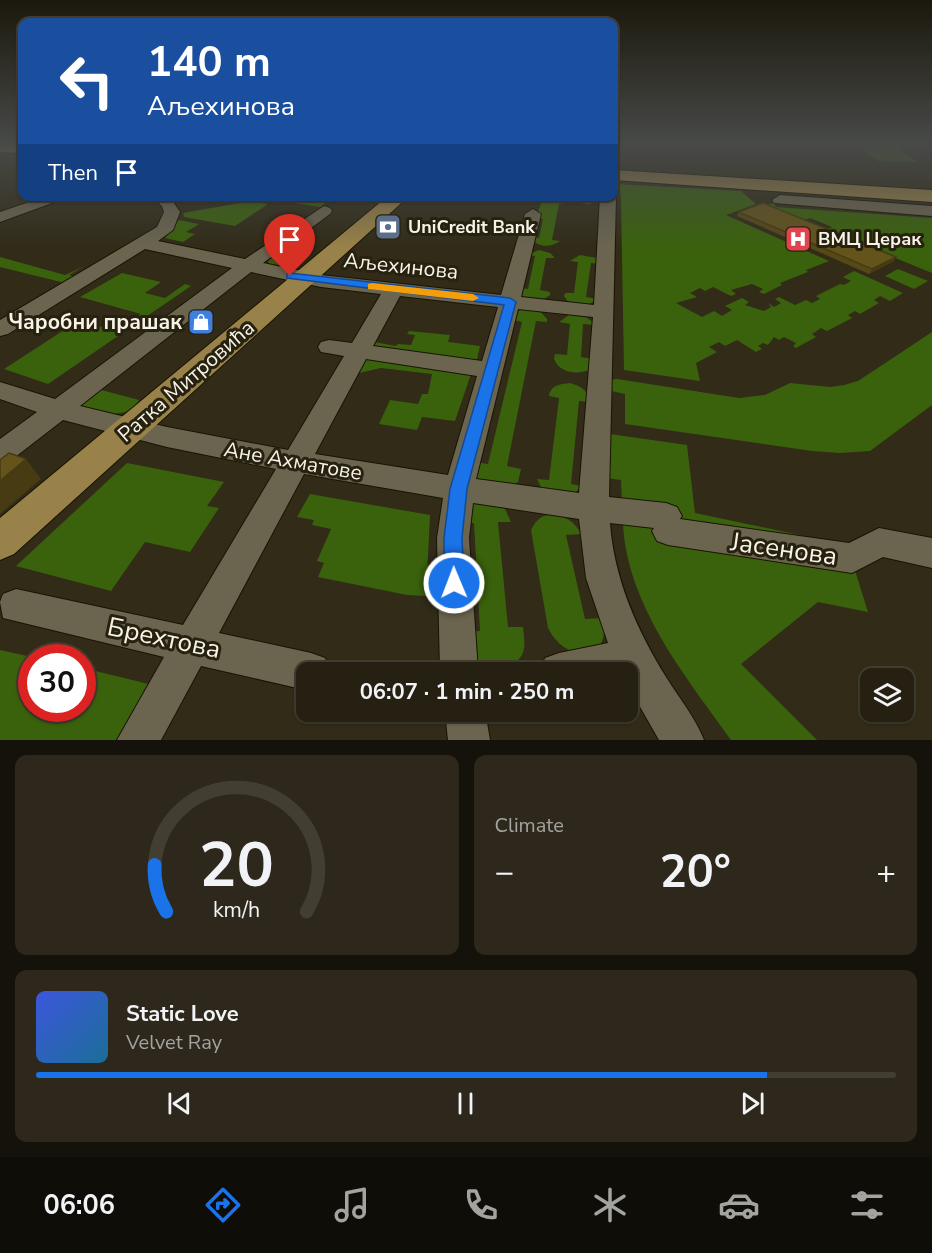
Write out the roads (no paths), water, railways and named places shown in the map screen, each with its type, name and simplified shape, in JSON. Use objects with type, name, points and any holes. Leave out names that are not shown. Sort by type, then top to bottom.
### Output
[{"type":"main road","points":[[668,179],[932,196]]},
{"type":"main road","name":"Ратка Митровића","points":[[0,542],[394,201]]},
{"type":"street","points":[[780,200],[932,211]]},
{"type":"street","points":[[4,213],[46,201]]},
{"type":"street","points":[[0,329],[146,244],[163,231],[173,215],[169,203],[166,201]]},
{"type":"street","points":[[608,201],[604,312],[592,508],[602,576],[616,620],[632,657],[683,740]]},
{"type":"street","points":[[0,454],[248,266],[324,212]]},
{"type":"street","points":[[459,662],[453,538],[459,489],[533,214]]},
{"type":"street","name":"Аљехинова","points":[[146,244],[304,278],[604,312]]},
{"type":"street","points":[[138,740],[394,289]]},
{"type":"street","points":[[329,347],[491,370]]},
{"type":"street","name":"Ане Ахматове","points":[[0,390],[57,410],[129,430],[296,462],[592,508]]},
{"type":"street","name":"Јасенова","points":[[592,508],[852,558],[879,542],[932,553]]},
{"type":"street","name":"Брехтова","points":[[16,606],[296,668]]},
{"type":"street","points":[[608,662],[632,657]]},
{"type":"street","points":[[467,722],[469,740]]},
{"type":"place","name":"UniCredit Bank","points":[[388,227]]},
{"type":"place","name":"ВМЦ Церак","points":[[798,239]]},
{"type":"place","name":"Чаробни прашак","points":[[201,322]]}]
